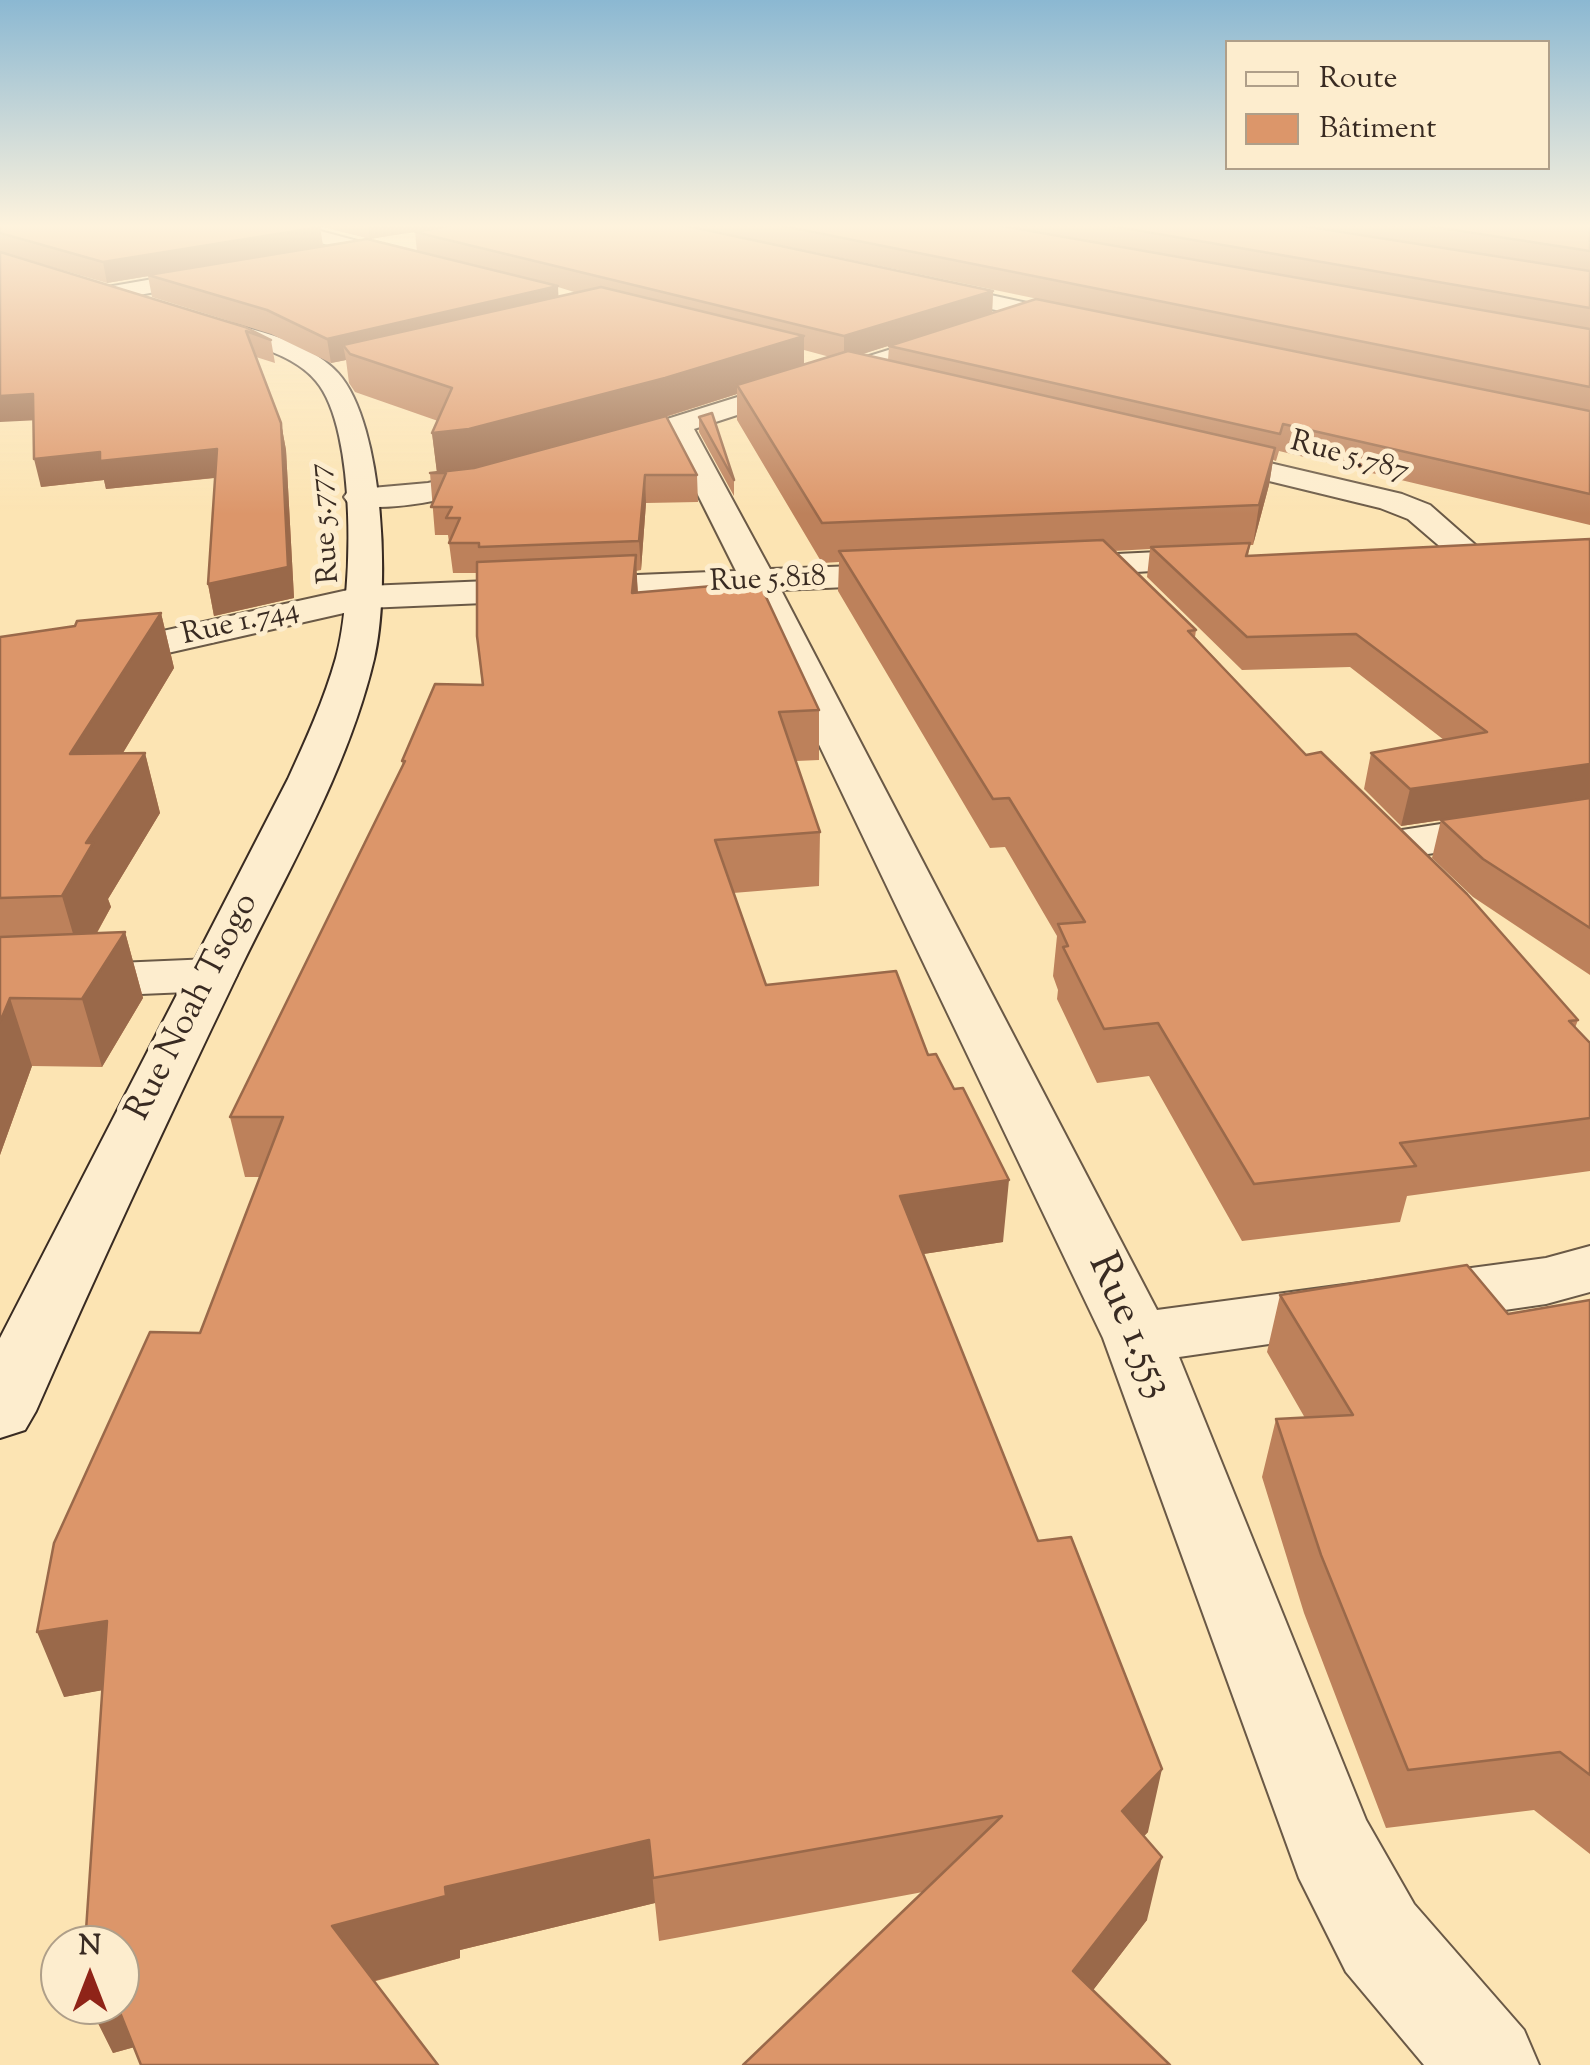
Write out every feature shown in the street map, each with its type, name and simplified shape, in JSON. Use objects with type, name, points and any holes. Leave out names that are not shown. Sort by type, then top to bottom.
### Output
[{"type":"street","name":"Rue 5.777","points":[[193,321],[260,342],[337,374],[360,470],[366,597]]},
{"type":"street","points":[[622,442],[1000,321]]},
{"type":"street","points":[[1082,321],[1109,327]]},
{"type":"street","points":[[790,357],[902,385]]},
{"type":"street","name":"Rue 1.553","points":[[678,426],[1137,1338],[1331,1847],[1380,1938],[1489,2065]]},
{"type":"street","name":"Rue 5.787","points":[[1166,448],[1391,501],[1419,512],[1463,549]]},
{"type":"street","points":[[360,498],[428,492],[531,468]]},
{"type":"street","points":[[1404,551],[1499,547]]},
{"type":"street","points":[[1030,568],[1246,558]]},
{"type":"street","points":[[1108,564],[1150,606]]},
{"type":"street","name":"Rue 5.818","points":[[366,597],[953,572]]},
{"type":"street","name":"Rue 1.744","points":[[0,679],[366,597]]},
{"type":"street","name":"Rue Noah Tsogo","points":[[0,1411],[314,770],[356,658],[366,597]]},
{"type":"street","points":[[1429,886],[1374,832],[1590,815]]},
{"type":"street","points":[[0,984],[212,975]]},
{"type":"street","points":[[1137,1338],[1546,1281],[1590,1269]]},
{"type":"building","points":[[0,321],[227,321],[271,340],[246,331],[281,423],[288,567],[208,584],[217,449],[100,461],[100,452],[34,459],[33,394],[0,396]]},
{"type":"building","points":[[291,321],[404,321],[327,339]]},
{"type":"building","points":[[448,321],[743,321],[804,336],[665,378],[469,429],[432,433],[452,388],[350,354],[343,345]]},
{"type":"building","points":[[784,321],[892,321],[844,336]]},
{"type":"building","points":[[966,321],[1147,321],[1590,411],[1590,494],[1283,424],[1280,434],[889,346]]},
{"type":"building","points":[[1261,321],[1546,321],[1590,329],[1590,387]]},
{"type":"building","points":[[848,351],[1275,448],[1259,505],[822,523],[737,385]]},
{"type":"building","points":[[712,413],[734,480],[699,417]]},
{"type":"building","points":[[666,416],[697,475],[645,475],[639,541],[479,547],[479,543],[449,543],[460,518],[446,518],[452,507],[431,507],[446,473],[430,473],[474,468]]},
{"type":"building","points":[[1590,539],[1590,764],[1410,789],[1371,753],[1487,732],[1356,634],[1247,637],[1151,547],[1250,543],[1246,556]]},
{"type":"building","points":[[1103,540],[1196,630],[1188,631],[1306,755],[1321,752],[1467,894],[1578,1020],[1569,1021],[1590,1043],[1590,1118],[1400,1143],[1416,1166],[1254,1184],[1158,1023],[1104,1029],[1063,947],[1068,946],[1058,924],[1085,922],[1009,798],[993,799],[839,551]]},
{"type":"building","points":[[636,555],[632,593],[759,582],[819,710],[779,712],[820,832],[715,840],[766,985],[896,971],[928,1055],[936,1054],[954,1089],[963,1088],[1009,1180],[900,1196],[1038,1541],[1071,1537],[1162,1769],[1122,1811],[1162,1857],[1073,1971],[1170,2065],[743,2065],[1002,1816],[653,1878],[649,1840],[445,1887],[446,1896],[332,1926],[438,2065],[141,2065],[125,2025],[140,2025],[140,1925],[86,1925],[107,1621],[37,1632],[54,1543],[150,1332],[200,1333],[283,1117],[230,1117],[405,761],[435,684],[483,685],[477,636],[477,562]]},
{"type":"building","points":[[161,613],[70,754],[145,753],[86,843],[93,843],[62,896],[0,898],[0,637],[75,626],[77,621]]},
{"type":"building","points":[[1590,798],[1590,928],[1483,859],[1441,820]]},
{"type":"building","points":[[125,932],[82,999],[10,998],[0,1022],[0,937]]},
{"type":"building","points":[[1467,1265],[1508,1314],[1590,1300],[1590,1775],[1560,1752],[1408,1770],[1321,1555],[1276,1419],[1353,1415],[1280,1295]]}]
